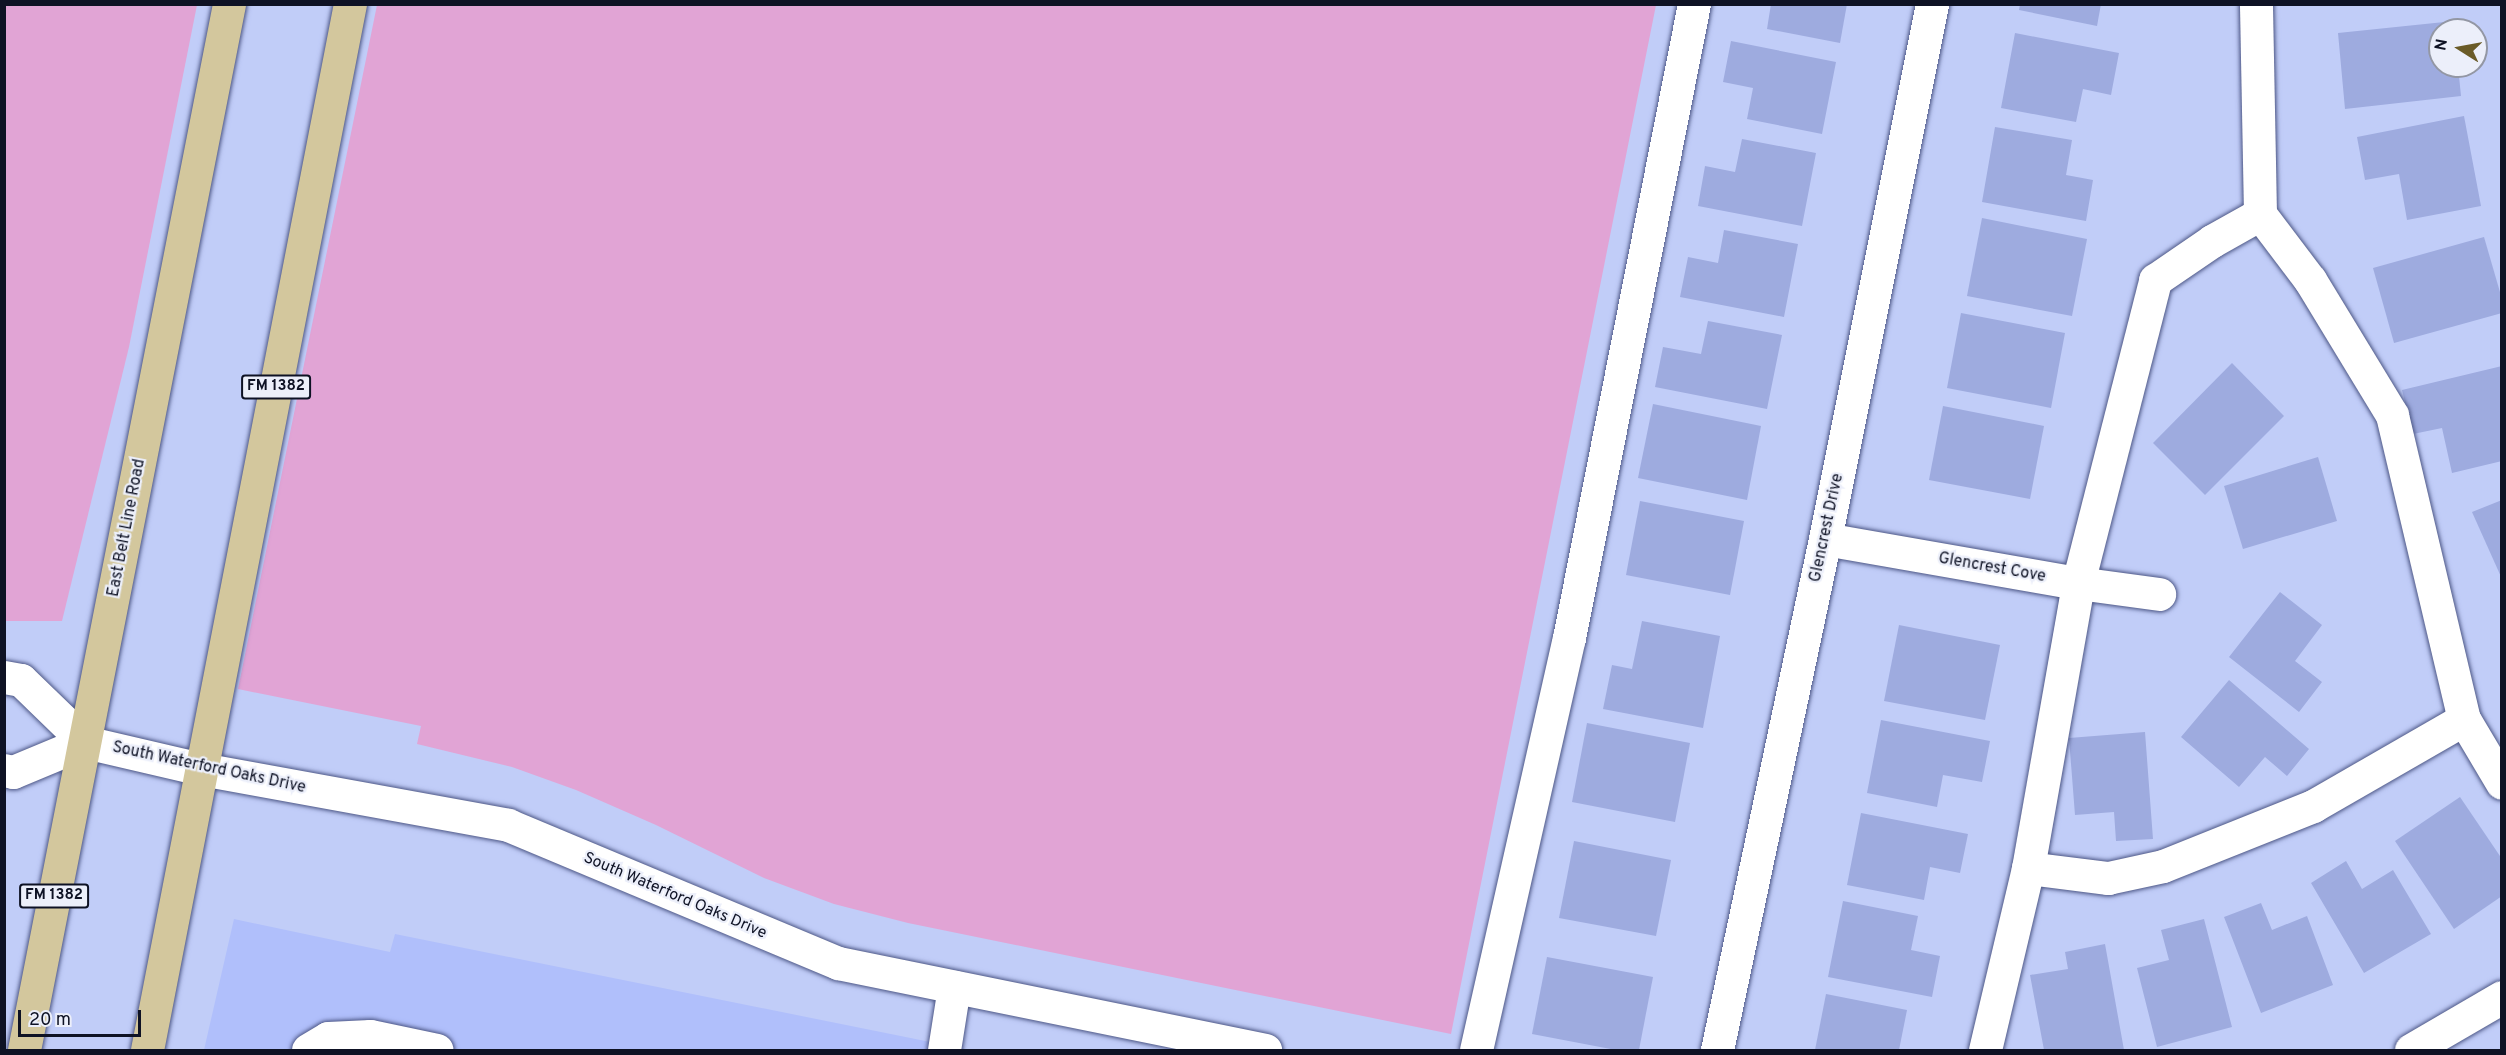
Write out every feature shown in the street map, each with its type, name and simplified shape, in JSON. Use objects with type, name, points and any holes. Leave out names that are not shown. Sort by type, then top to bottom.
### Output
[{"type":"main road","name":"East Belt Line Road","points":[[24,1050],[229,4]]},
{"type":"main road","name":"FM 1382","points":[[147,1050],[350,4]]},
{"type":"street","points":[[1476,1050],[1569,638],[1694,4]]},
{"type":"street","name":"Glencrest Drive","points":[[1718,1050],[1825,539],[1932,4]]},
{"type":"street","points":[[2256,4],[2260,214],[2310,280],[2392,415],[2464,719],[2502,783]]},
{"type":"street","points":[[1985,1050],[2028,868],[2078,583],[2155,280],[2212,241],[2260,214]]},
{"type":"street","name":"Glencrest Cove","points":[[1825,539],[2078,583],[2159,594]]},
{"type":"street","points":[[4,677],[21,680],[85,742],[12,772],[4,771]]},
{"type":"street","points":[[2028,868],[2108,878],[2163,866],[2313,806],[2464,719]]},
{"type":"street","name":"South Waterford Oaks Drive","points":[[85,742],[201,769],[508,825],[838,963],[1265,1050]]},
{"type":"street","points":[[944,1050],[954,987]]},
{"type":"street","points":[[2411,1050],[2502,997]]},
{"type":"street","points":[[308,1050],[328,1038],[370,1036],[437,1050]]},
{"type":"shaded area","points":[[4,5],[197,5],[129,347],[62,621],[5,621]]},
{"type":"shaded area","points":[[377,5],[1656,5],[1451,1034],[908,923],[834,904],[764,878],[656,825],[576,790],[512,767],[417,744],[421,726],[238,689]]},
{"type":"shaded area","points":[[234,919],[390,952],[395,934],[970,1050],[204,1050]]},
{"type":"building","points":[[1771,4],[1847,4],[1840,43],[1767,29]]},
{"type":"building","points":[[2020,4],[2101,4],[2097,26],[2019,10]]},
{"type":"building","points":[[2428,24],[2428,78],[2459,78],[2461,96],[2345,109],[2338,33]]},
{"type":"building","points":[[2015,33],[2119,53],[2111,95],[2083,89],[2076,122],[2001,108]]},
{"type":"building","points":[[1731,41],[1836,62],[1822,134],[1747,119],[1753,88],[1723,82]]},
{"type":"building","points":[[2464,116],[2481,206],[2407,220],[2399,174],[2365,180],[2357,137]]},
{"type":"building","points":[[1995,127],[2072,140],[2066,175],[2093,180],[2086,221],[1982,202]]},
{"type":"building","points":[[1742,139],[1816,153],[1802,226],[1698,206],[1705,166],[1735,172]]},
{"type":"building","points":[[1982,218],[2087,239],[2072,316],[1967,296]]},
{"type":"building","points":[[1724,230],[1798,244],[1784,317],[1680,297],[1688,257],[1718,263]]},
{"type":"building","points":[[2484,237],[2502,299],[2502,313],[2394,343],[2373,268]]},
{"type":"building","points":[[1961,313],[2065,333],[2051,408],[1947,388]]},
{"type":"building","points":[[1708,321],[1782,335],[1767,409],[1655,387],[1663,347],[1701,354]]},
{"type":"building","points":[[2232,363],[2284,416],[2205,495],[2153,443]]},
{"type":"building","points":[[2502,366],[2502,461],[2452,473],[2442,428],[2413,434],[2402,390]]},
{"type":"building","points":[[1653,404],[1761,426],[1747,500],[1638,478]]},
{"type":"building","points":[[1943,406],[2044,426],[2030,499],[1929,480]]},
{"type":"building","points":[[2318,457],[2337,521],[2243,549],[2224,486]]},
{"type":"building","points":[[2502,500],[2502,579],[2472,512]]},
{"type":"building","points":[[1640,501],[1744,521],[1730,595],[1626,575]]},
{"type":"building","points":[[2280,592],[2322,625],[2295,661],[2322,682],[2299,712],[2229,657]]},
{"type":"building","points":[[1642,621],[1720,636],[1703,728],[1603,709],[1612,665],[1632,669]]},
{"type":"building","points":[[1899,625],[2000,645],[1985,720],[1884,701]]},
{"type":"building","points":[[2229,680],[2309,749],[2287,776],[2265,757],[2239,787],[2181,737]]},
{"type":"building","points":[[1881,720],[1990,741],[1982,782],[1943,775],[1937,807],[1867,793]]},
{"type":"building","points":[[1587,723],[1690,743],[1675,822],[1572,802]]},
{"type":"building","points":[[2145,732],[2153,839],[2116,841],[2114,812],[2075,815],[2069,738]]},
{"type":"building","points":[[2460,797],[2502,859],[2502,896],[2454,929],[2395,841]]},
{"type":"building","points":[[1861,813],[1968,834],[1960,873],[1930,867],[1924,900],[1847,885]]},
{"type":"building","points":[[1574,841],[1671,860],[1656,936],[1559,918]]},
{"type":"building","points":[[2346,861],[2362,889],[2393,870],[2431,934],[2364,973],[2311,883]]},
{"type":"building","points":[[1843,901],[1918,916],[1911,950],[1940,956],[1932,997],[1828,977]]},
{"type":"building","points":[[2261,903],[2272,930],[2307,916],[2333,985],[2261,1013],[2224,917]]},
{"type":"building","points":[[2204,919],[2232,1027],[2157,1047],[2137,968],[2169,960],[2161,930]]},
{"type":"building","points":[[2105,944],[2124,1050],[2044,1050],[2030,975],[2068,969],[2065,952]]},
{"type":"building","points":[[1547,957],[1653,977],[1639,1050],[1616,1050],[1532,1034]]},
{"type":"building","points":[[1826,994],[1907,1010],[1899,1050],[1815,1050]]}]
